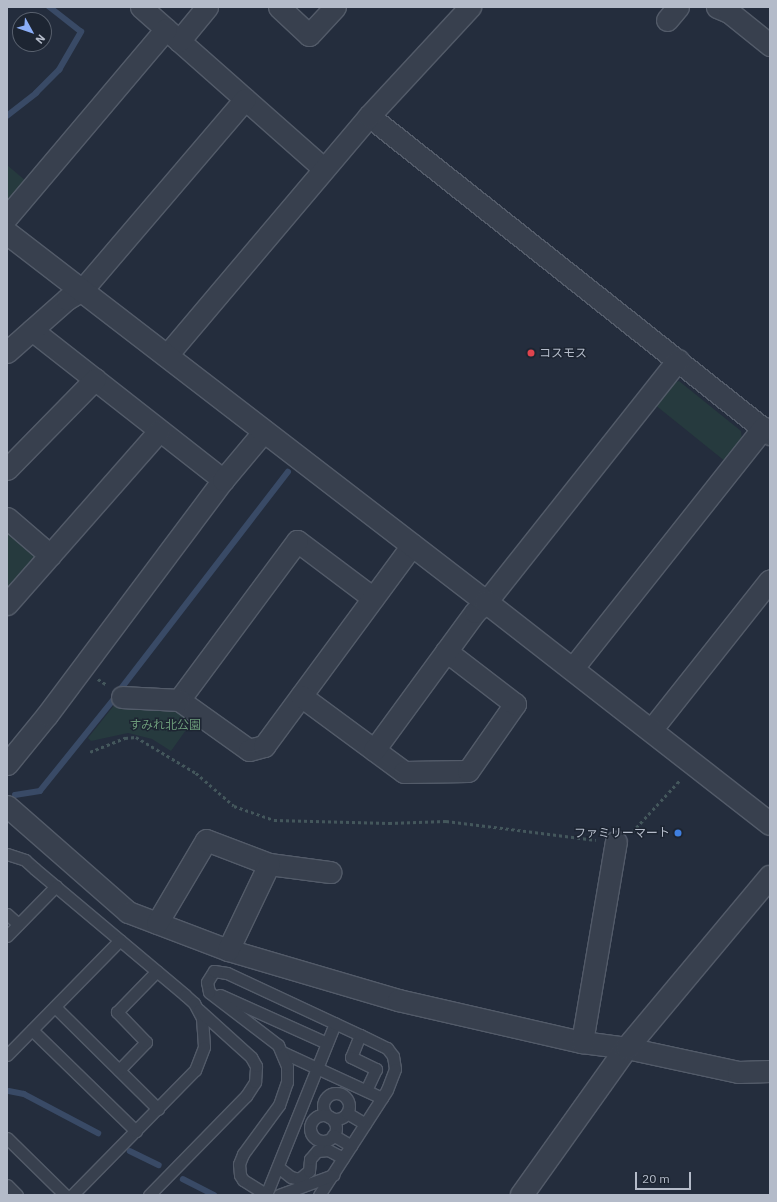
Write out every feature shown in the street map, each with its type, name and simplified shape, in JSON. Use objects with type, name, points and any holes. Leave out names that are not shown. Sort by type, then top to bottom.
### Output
[{"type":"street","points":[[141,7],[324,169]]},
{"type":"street","points":[[7,217],[172,35],[207,7]]},
{"type":"street","points":[[279,7],[309,35],[335,7]]},
{"type":"street","points":[[166,355],[369,116],[470,7]]},
{"type":"street","points":[[717,7],[729,12],[770,45]]},
{"type":"street","points":[[7,352],[67,299],[82,290],[245,99]]},
{"type":"street","points":[[369,116],[766,431],[572,669]]},
{"type":"street","points":[[7,233],[264,430],[770,824]]},
{"type":"street","points":[[32,330],[158,431],[223,480]]},
{"type":"street","points":[[374,750],[475,612],[486,602],[678,360]]},
{"type":"street","points":[[7,469],[95,379]]},
{"type":"street","points":[[7,764],[47,715],[82,666],[223,480],[264,430]]},
{"type":"street","points":[[7,604],[158,431]]},
{"type":"street","points":[[7,518],[50,555]]},
{"type":"street","points":[[179,700],[298,541],[373,598]]},
{"type":"street","points":[[122,697],[179,700],[249,750],[264,746],[412,545]]},
{"type":"street","points":[[651,730],[770,580]]},
{"type":"street","points":[[301,696],[404,772],[468,771],[515,704],[446,651]]},
{"type":"street","points":[[7,806],[15,810],[123,908],[157,923],[228,950],[398,1000],[582,1042],[627,1048],[738,1072],[770,1071]]},
{"type":"street","points":[[157,923],[206,840],[269,864],[330,872]]},
{"type":"street","points":[[582,1042],[616,842]]},
{"type":"street","points":[[228,950],[269,864]]},
{"type":"street","points":[[522,1195],[627,1048],[770,877]]},
{"type":"lane","points":[[7,854],[25,860],[157,971],[251,1057],[256,1066],[255,1082],[246,1096],[149,1195]]},
{"type":"lane","points":[[7,936],[56,886]]},
{"type":"lane","points":[[7,914],[18,924]]},
{"type":"lane","points":[[7,1055],[120,940]]},
{"type":"lane","points":[[119,1070],[146,1042],[117,1012],[157,971]]},
{"type":"lane","points":[[319,1195],[382,1098],[393,1077],[393,1056],[387,1048],[335,1023],[222,971],[211,974],[207,982],[208,989],[273,1040],[282,1052],[288,1073],[284,1095],[239,1164],[240,1175],[243,1180],[267,1195],[335,1023]]},
{"type":"lane","points":[[208,989],[327,1043]]},
{"type":"lane","points":[[54,1007],[158,1109]]},
{"type":"lane","points":[[72,1195],[186,1081],[199,1063],[205,1039],[199,1010]]},
{"type":"lane","points":[[32,1030],[136,1131]]},
{"type":"lane","points":[[360,1035],[350,1057],[376,1068],[366,1090]]},
{"type":"lane","points":[[282,1052],[382,1098]]},
{"type":"lane","points":[[347,1113],[342,1118],[330,1118],[317,1116],[310,1124],[310,1131],[314,1137],[321,1141],[333,1134],[335,1125],[330,1118],[325,1112],[324,1105],[327,1098],[334,1094],[343,1095],[348,1101],[347,1113]]},
{"type":"lane","points":[[347,1113],[365,1124]]},
{"type":"lane","points":[[333,1134],[351,1146]]},
{"type":"lane","points":[[7,1138],[66,1195]]},
{"type":"lane","points":[[278,1167],[291,1177],[298,1179],[310,1170],[310,1159],[317,1151],[328,1150],[343,1158]]},
{"type":"lane","points":[[279,1195],[333,1174]]},
{"type":"lane","points":[[7,1185],[17,1195]]},
{"type":"path","points":[[82,666],[122,697]]},
{"type":"path","points":[[90,752],[125,738],[136,737],[196,773],[234,806],[274,820],[389,823],[446,821],[623,843],[694,765]]},
{"type":"green space","points":[[7,165],[26,181],[7,200]]},
{"type":"green space","points":[[679,381],[741,431],[742,440],[726,462],[654,404],[671,384]]},
{"type":"green space","points":[[7,526],[35,550],[35,558],[7,590]]},
{"type":"green space","name":"すみれ北公園","points":[[116,703],[174,707],[193,720],[171,751],[152,739],[128,733],[91,741],[88,738]]},
{"type":"waterway","points":[[7,116],[36,93],[59,70],[81,32],[49,7]]},
{"type":"waterway","points":[[120,690],[288,472]]},
{"type":"waterway","points":[[15,795],[40,791],[114,699]]},
{"type":"waterway","points":[[9,1091],[24,1094],[98,1133]]},
{"type":"waterway","points":[[130,1151],[159,1165]]},
{"type":"waterway","points":[[183,1179],[214,1195]]},
{"type":"place","name":"コスモス","points":[[531,353]]},
{"type":"place","name":"ファミリーマート","points":[[678,833]]}]
